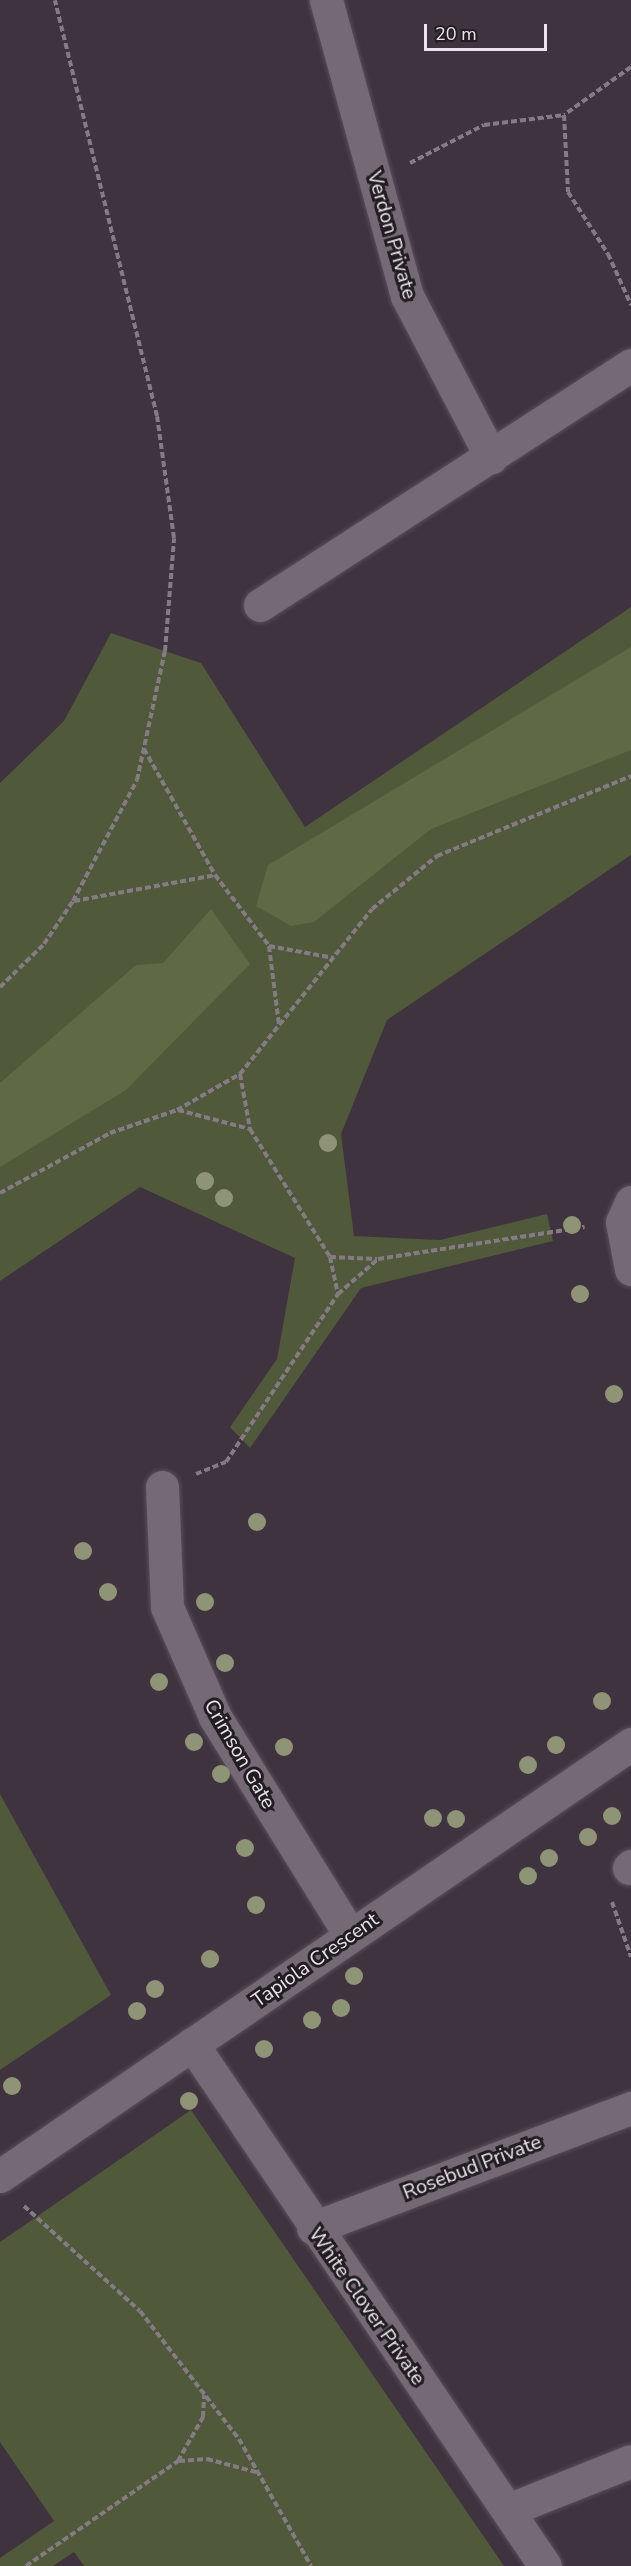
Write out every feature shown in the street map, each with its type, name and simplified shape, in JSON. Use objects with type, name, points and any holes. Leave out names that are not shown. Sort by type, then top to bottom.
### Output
[{"type":"street","name":"Verdon Private","points":[[326,0],[407,296],[491,457]]},
{"type":"street","points":[[260,605],[631,365]]},
{"type":"street","points":[[626,1212],[631,1269]]},
{"type":"street","name":"Crimson Gate","points":[[162,1486],[167,1607],[215,1718],[350,1935]]},
{"type":"street","name":"Tapiola Crescent","points":[[2,2175],[631,1744]]},
{"type":"street","name":"White Clover Private","points":[[192,2044],[313,2228],[545,2566]]},
{"type":"street","name":"Rosebud Private","points":[[313,2228],[631,2108]]},
{"type":"street","points":[[508,2510],[631,2461]]},
{"type":"path","points":[[0,987],[44,944],[73,902],[137,780],[165,651],[174,538],[157,416],[55,0]]},
{"type":"path","points":[[376,181],[484,125],[564,116],[631,67]]},
{"type":"path","points":[[564,116],[568,192],[608,254],[631,305]]},
{"type":"path","points":[[144,748],[215,875],[269,946],[279,1025]]},
{"type":"path","points":[[0,1193],[110,1133],[177,1110],[240,1074],[372,909],[437,856],[631,776]]},
{"type":"path","points":[[73,902],[215,875]]},
{"type":"path","points":[[269,946],[334,958]]},
{"type":"path","points":[[240,1074],[250,1128],[330,1257],[338,1294]]},
{"type":"path","points":[[177,1110],[250,1128]]},
{"type":"path","points":[[330,1257],[378,1259],[626,1212]]},
{"type":"path","points":[[162,1486],[226,1462],[338,1294],[378,1259]]},
{"type":"path","points":[[630,1867],[605,1878],[631,1957]]},
{"type":"path","points":[[2,2175],[22,2205],[140,2311],[204,2394],[258,2472],[311,2566]]},
{"type":"path","points":[[26,2566],[178,2462],[203,2417],[204,2394]]},
{"type":"path","points":[[178,2462],[207,2459],[258,2472]]},
{"type":"green space","points":[[631,607],[631,855],[387,1020],[341,1134],[354,1236],[440,1240],[547,1214],[553,1241],[361,1288],[250,1448],[230,1427],[277,1359],[295,1258],[140,1187],[0,1281],[0,783],[64,721],[111,633],[201,663],[305,827]]},
{"type":"green space","points":[[631,647],[631,750],[431,829],[314,922],[291,926],[256,906],[268,865]]},
{"type":"green space","points":[[211,909],[250,964],[126,1090],[0,1167],[0,1083],[136,965],[163,963]]},
{"type":"green space","points":[[0,1794],[111,1995],[0,2070]]},
{"type":"green space","points":[[191,2110],[504,2566],[84,2566],[74,2552],[53,2566],[0,2566],[0,2558],[54,2521],[0,2442],[0,2242]]}]
